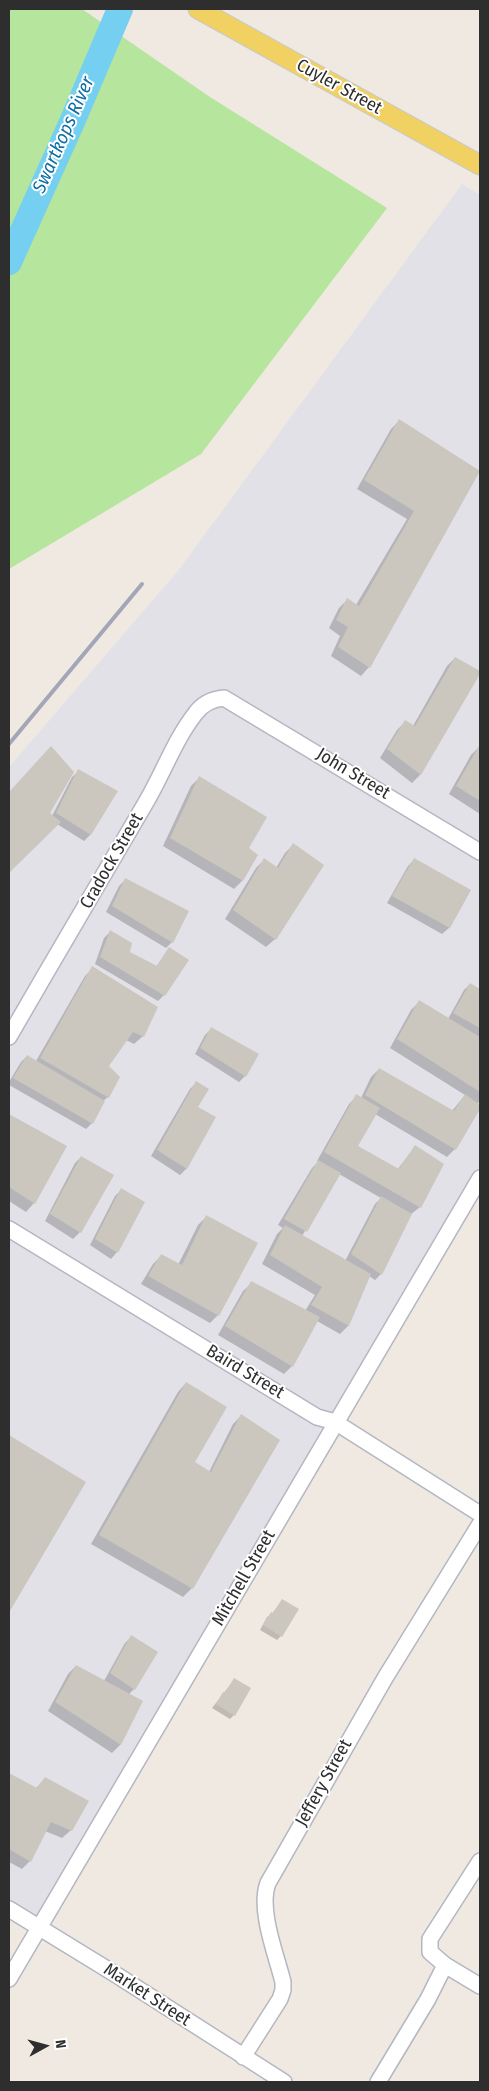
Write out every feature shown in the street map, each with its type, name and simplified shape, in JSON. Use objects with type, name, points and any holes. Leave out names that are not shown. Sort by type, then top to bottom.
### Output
[{"type":"main road","name":"Cuyler Street","points":[[205,13],[480,165]]},
{"type":"street","name":"John Street","points":[[224,698],[480,852]]},
{"type":"street","name":"Cradock Street","points":[[9,1037],[153,790],[184,730],[203,705],[214,699],[224,698]]},
{"type":"street","name":"Mitchell Street","points":[[9,1979],[480,1178]]},
{"type":"street","name":"Baird Street","points":[[9,1229],[318,1417],[335,1422],[480,1514]]},
{"type":"street","name":"Jeffery Street","points":[[243,2057],[280,1999],[283,1990],[283,1982],[265,1912],[265,1891],[268,1883],[334,1763],[480,1524]]},
{"type":"street","points":[[480,1861],[429,1942],[430,1952],[480,1986]]},
{"type":"street","name":"Market Street","points":[[9,1909],[284,2082]]},
{"type":"street","points":[[378,2082],[428,1999],[445,1964]]},
{"type":"shaded area","points":[[462,184],[480,195],[480,1170],[40,1928],[9,1909],[9,767],[178,571]]},
{"type":"green space","points":[[9,9],[82,9],[210,97],[387,208],[201,454],[9,569]]},
{"type":"building","points":[[399,419],[480,471],[370,668],[338,647],[348,627],[336,620],[347,598],[359,606],[414,511],[364,480]]},
{"type":"building","points":[[455,657],[480,671],[480,674],[421,775],[387,749],[405,720],[415,726]]},
{"type":"building","points":[[51,746],[74,772],[50,813],[61,822],[9,873],[9,792]]},
{"type":"building","points":[[480,747],[480,801],[456,786]]},
{"type":"building","points":[[78,769],[118,791],[91,835],[56,813]]},
{"type":"building","points":[[199,776],[267,817],[249,848],[258,855],[243,881],[170,838]]},
{"type":"building","points":[[293,843],[324,865],[276,940],[233,910],[264,858],[278,868]]},
{"type":"building","points":[[414,858],[471,890],[450,928],[392,896]]},
{"type":"building","points":[[125,878],[189,911],[173,943],[112,906]]},
{"type":"building","points":[[110,930],[132,943],[130,952],[157,966],[169,947],[189,960],[165,996],[100,957]]},
{"type":"building","points":[[92,966],[158,1007],[144,1037],[133,1032],[109,1066],[120,1077],[109,1098],[40,1058]]},
{"type":"building","points":[[470,983],[480,989],[480,1028],[453,1013]]},
{"type":"building","points":[[419,1000],[480,1037],[480,1092],[397,1039]]},
{"type":"building","points":[[211,1027],[259,1054],[246,1077],[200,1048]]},
{"type":"building","points":[[27,1055],[105,1101],[93,1124],[13,1078]]},
{"type":"building","points":[[379,1068],[454,1111],[465,1094],[480,1105],[480,1109],[456,1150],[365,1095]]},
{"type":"building","points":[[196,1081],[209,1089],[198,1107],[216,1117],[187,1169],[157,1150]]},
{"type":"building","points":[[356,1094],[380,1108],[358,1146],[399,1169],[415,1145],[444,1164],[421,1208],[324,1152]]},
{"type":"building","points":[[9,1114],[67,1146],[35,1204],[9,1187]]},
{"type":"building","points":[[81,1156],[114,1175],[81,1233],[50,1214]]},
{"type":"building","points":[[318,1160],[341,1173],[307,1232],[284,1219]]},
{"type":"building","points":[[121,1188],[145,1202],[118,1253],[95,1239]]},
{"type":"building","points":[[381,1196],[412,1214],[382,1275],[351,1254]]},
{"type":"building","points":[[206,1215],[258,1243],[219,1316],[148,1276],[161,1254],[182,1265]]},
{"type":"building","points":[[285,1225],[371,1274],[349,1326],[311,1305],[322,1287],[270,1255]]},
{"type":"building","points":[[251,1281],[320,1317],[293,1367],[225,1326]]},
{"type":"building","points":[[186,1382],[227,1407],[195,1462],[211,1472],[241,1414],[280,1440],[193,1589],[99,1535]]},
{"type":"building","points":[[9,1435],[86,1482],[10,1611],[9,1610]]},
{"type":"building","points":[[282,1599],[299,1609],[282,1637],[263,1625]]},
{"type":"building","points":[[131,1635],[158,1652],[135,1690],[110,1673]]},
{"type":"building","points":[[76,1665],[143,1701],[121,1745],[55,1702]]},
{"type":"building","points":[[234,1678],[251,1688],[235,1716],[216,1704]]},
{"type":"building","points":[[9,1773],[37,1788],[45,1777],[89,1801],[72,1831],[51,1822],[31,1862],[9,1849]]},
{"type":"waterway","name":"Swartkops River","points":[[9,262],[120,9]]},
{"type":"railway","points":[[9,744],[142,584]]}]
